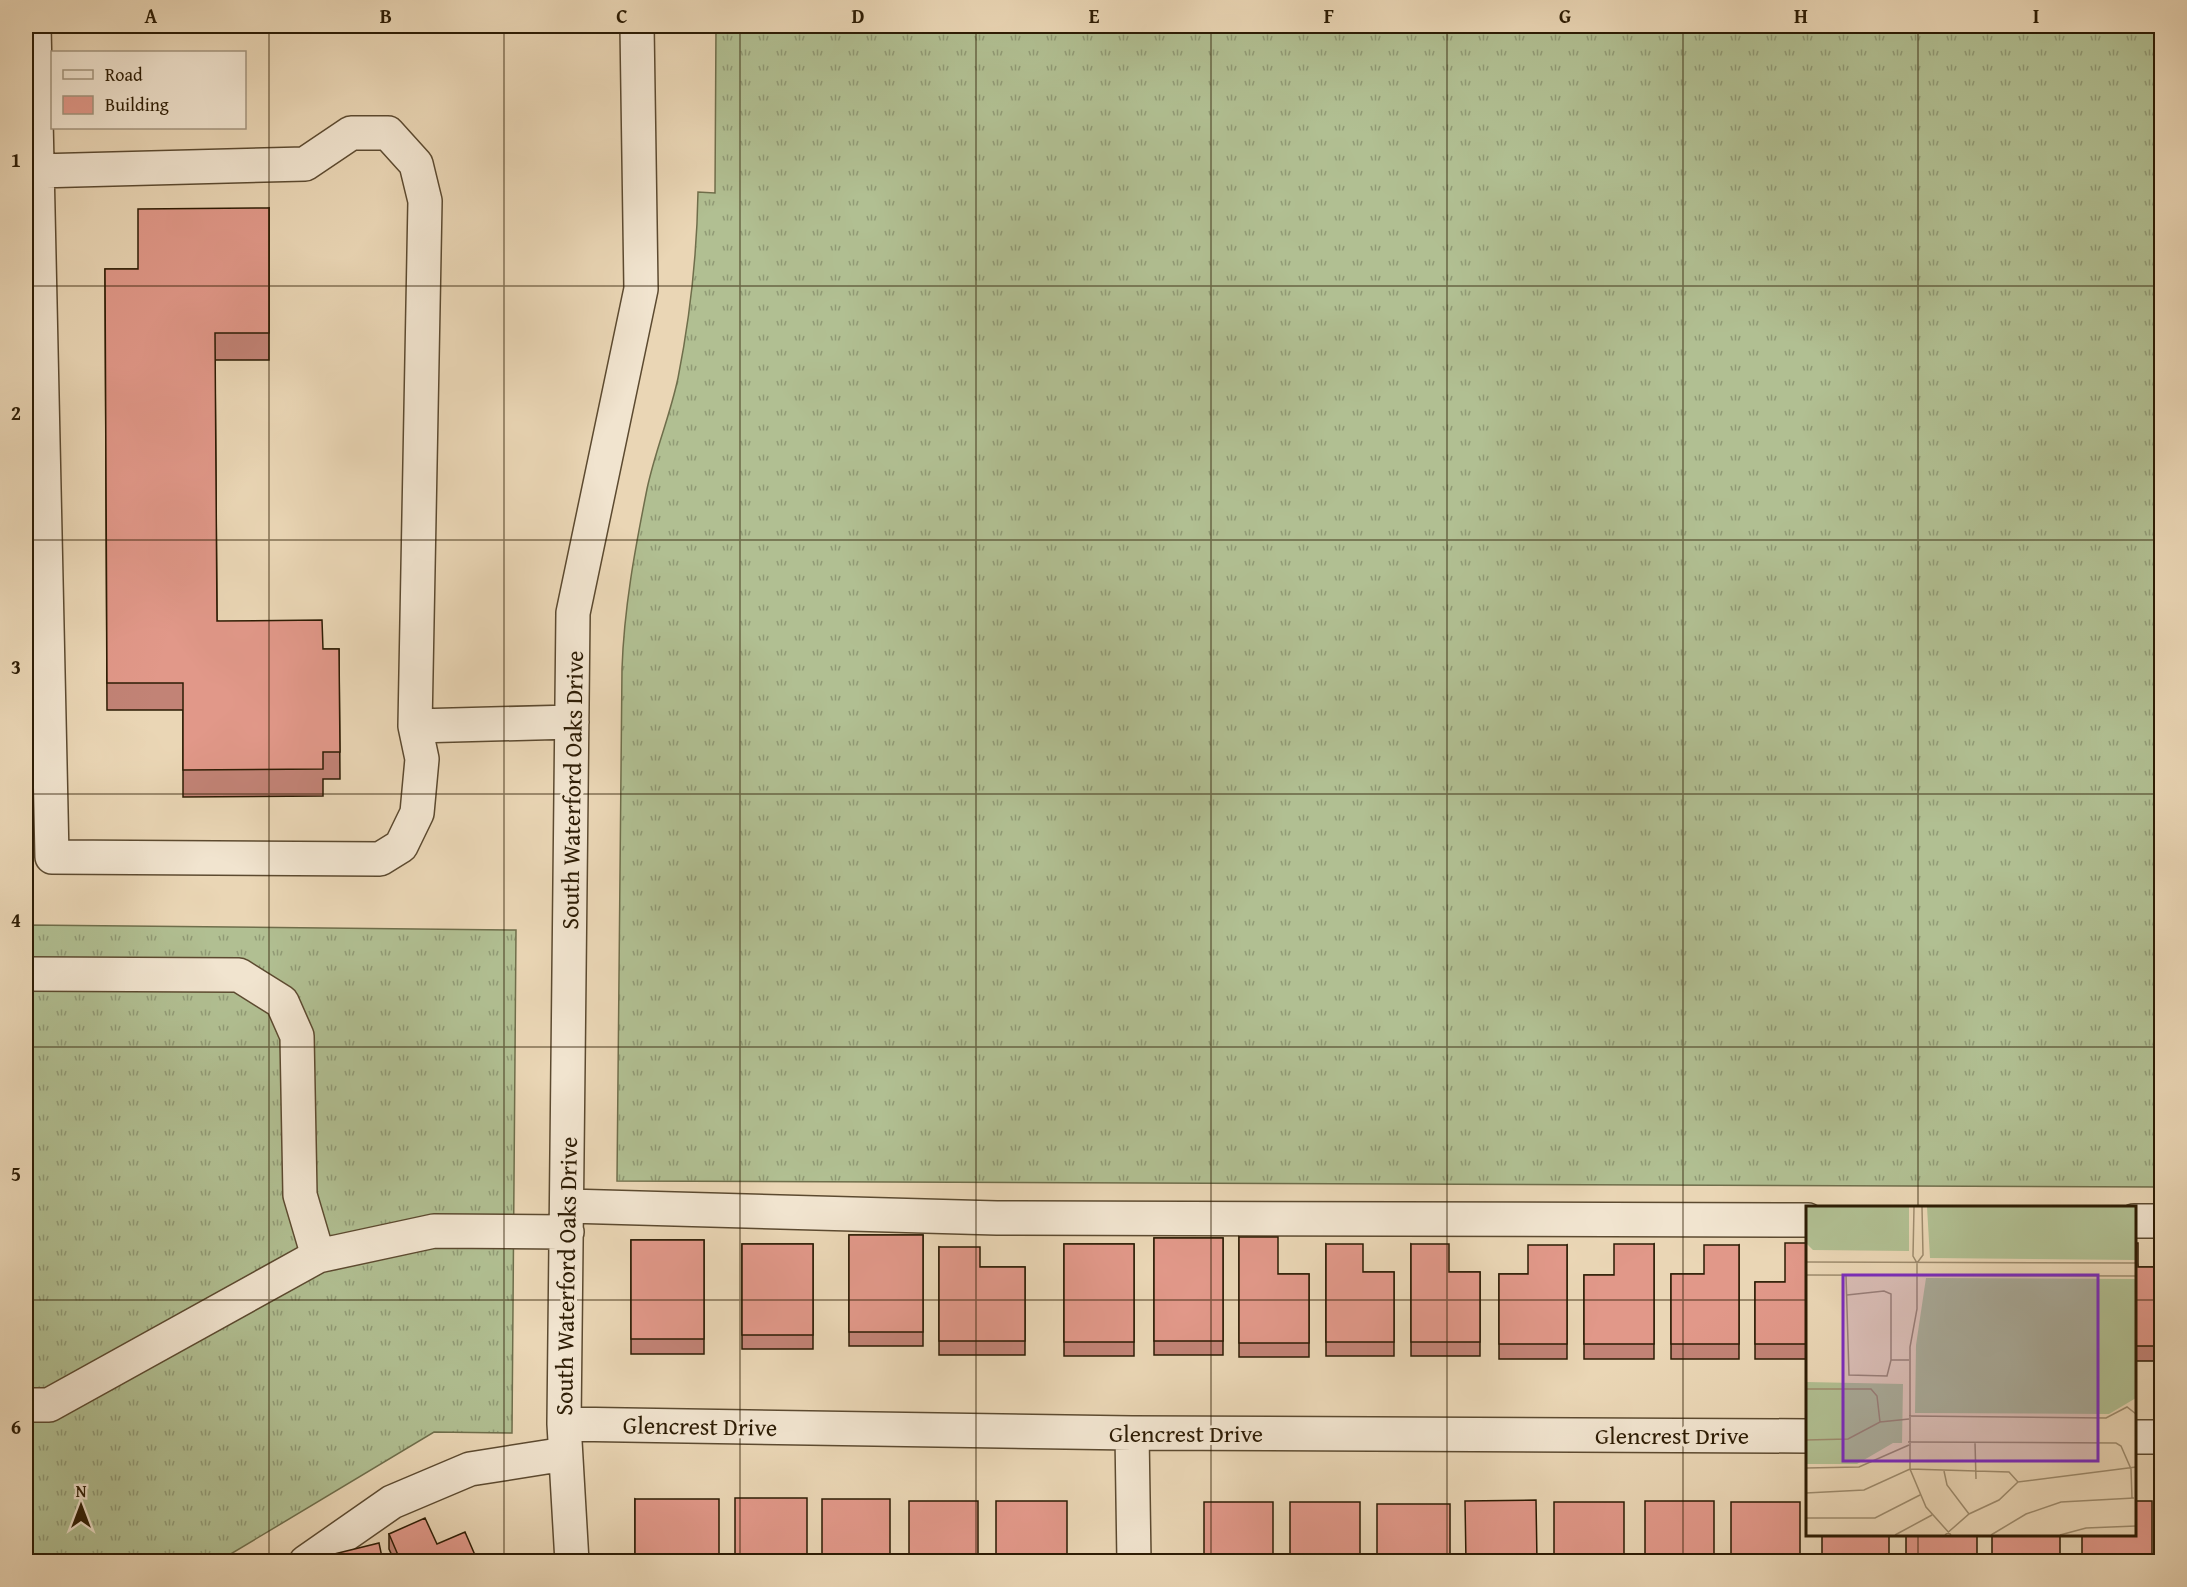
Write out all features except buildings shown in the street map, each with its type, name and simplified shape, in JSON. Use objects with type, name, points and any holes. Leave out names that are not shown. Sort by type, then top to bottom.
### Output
[{"type":"street","points":[[34,26],[37,171],[52,857],[380,859],[401,846],[417,813],[422,759],[415,726],[425,201],[416,164],[388,133],[351,133],[305,164],[37,171]]},
{"type":"street","name":"South Waterford Oaks Drive","points":[[572,1562],[565,1439],[573,613],[641,289],[638,26]]},
{"type":"street","points":[[415,726],[572,722]]},
{"type":"street","points":[[26,974],[239,975],[282,1002],[297,1036],[300,1195],[318,1256]]},
{"type":"street","points":[[26,1405],[49,1405],[318,1256],[434,1231],[567,1219],[1806,1220]]},
{"type":"street","points":[[2136,1221],[2162,1221]]},
{"type":"street","points":[[1132,1433],[1134,1562]]},
{"type":"street","name":"Glencrest Drive","points":[[306,1562],[392,1502],[470,1469],[565,1439],[1132,1433],[1806,1436]]},
{"type":"street","points":[[2136,1437],[2162,1437]]},
{"type":"green space","points":[[716,26],[1377,26],[2161,31],[2161,1187],[617,1181],[622,669],[625,624],[634,556],[647,489],[675,392],[682,355],[694,262],[698,192],[715,193]]},
{"type":"green space","points":[[26,925],[516,930],[512,1433],[434,1432],[219,1561],[26,1562]]}]
